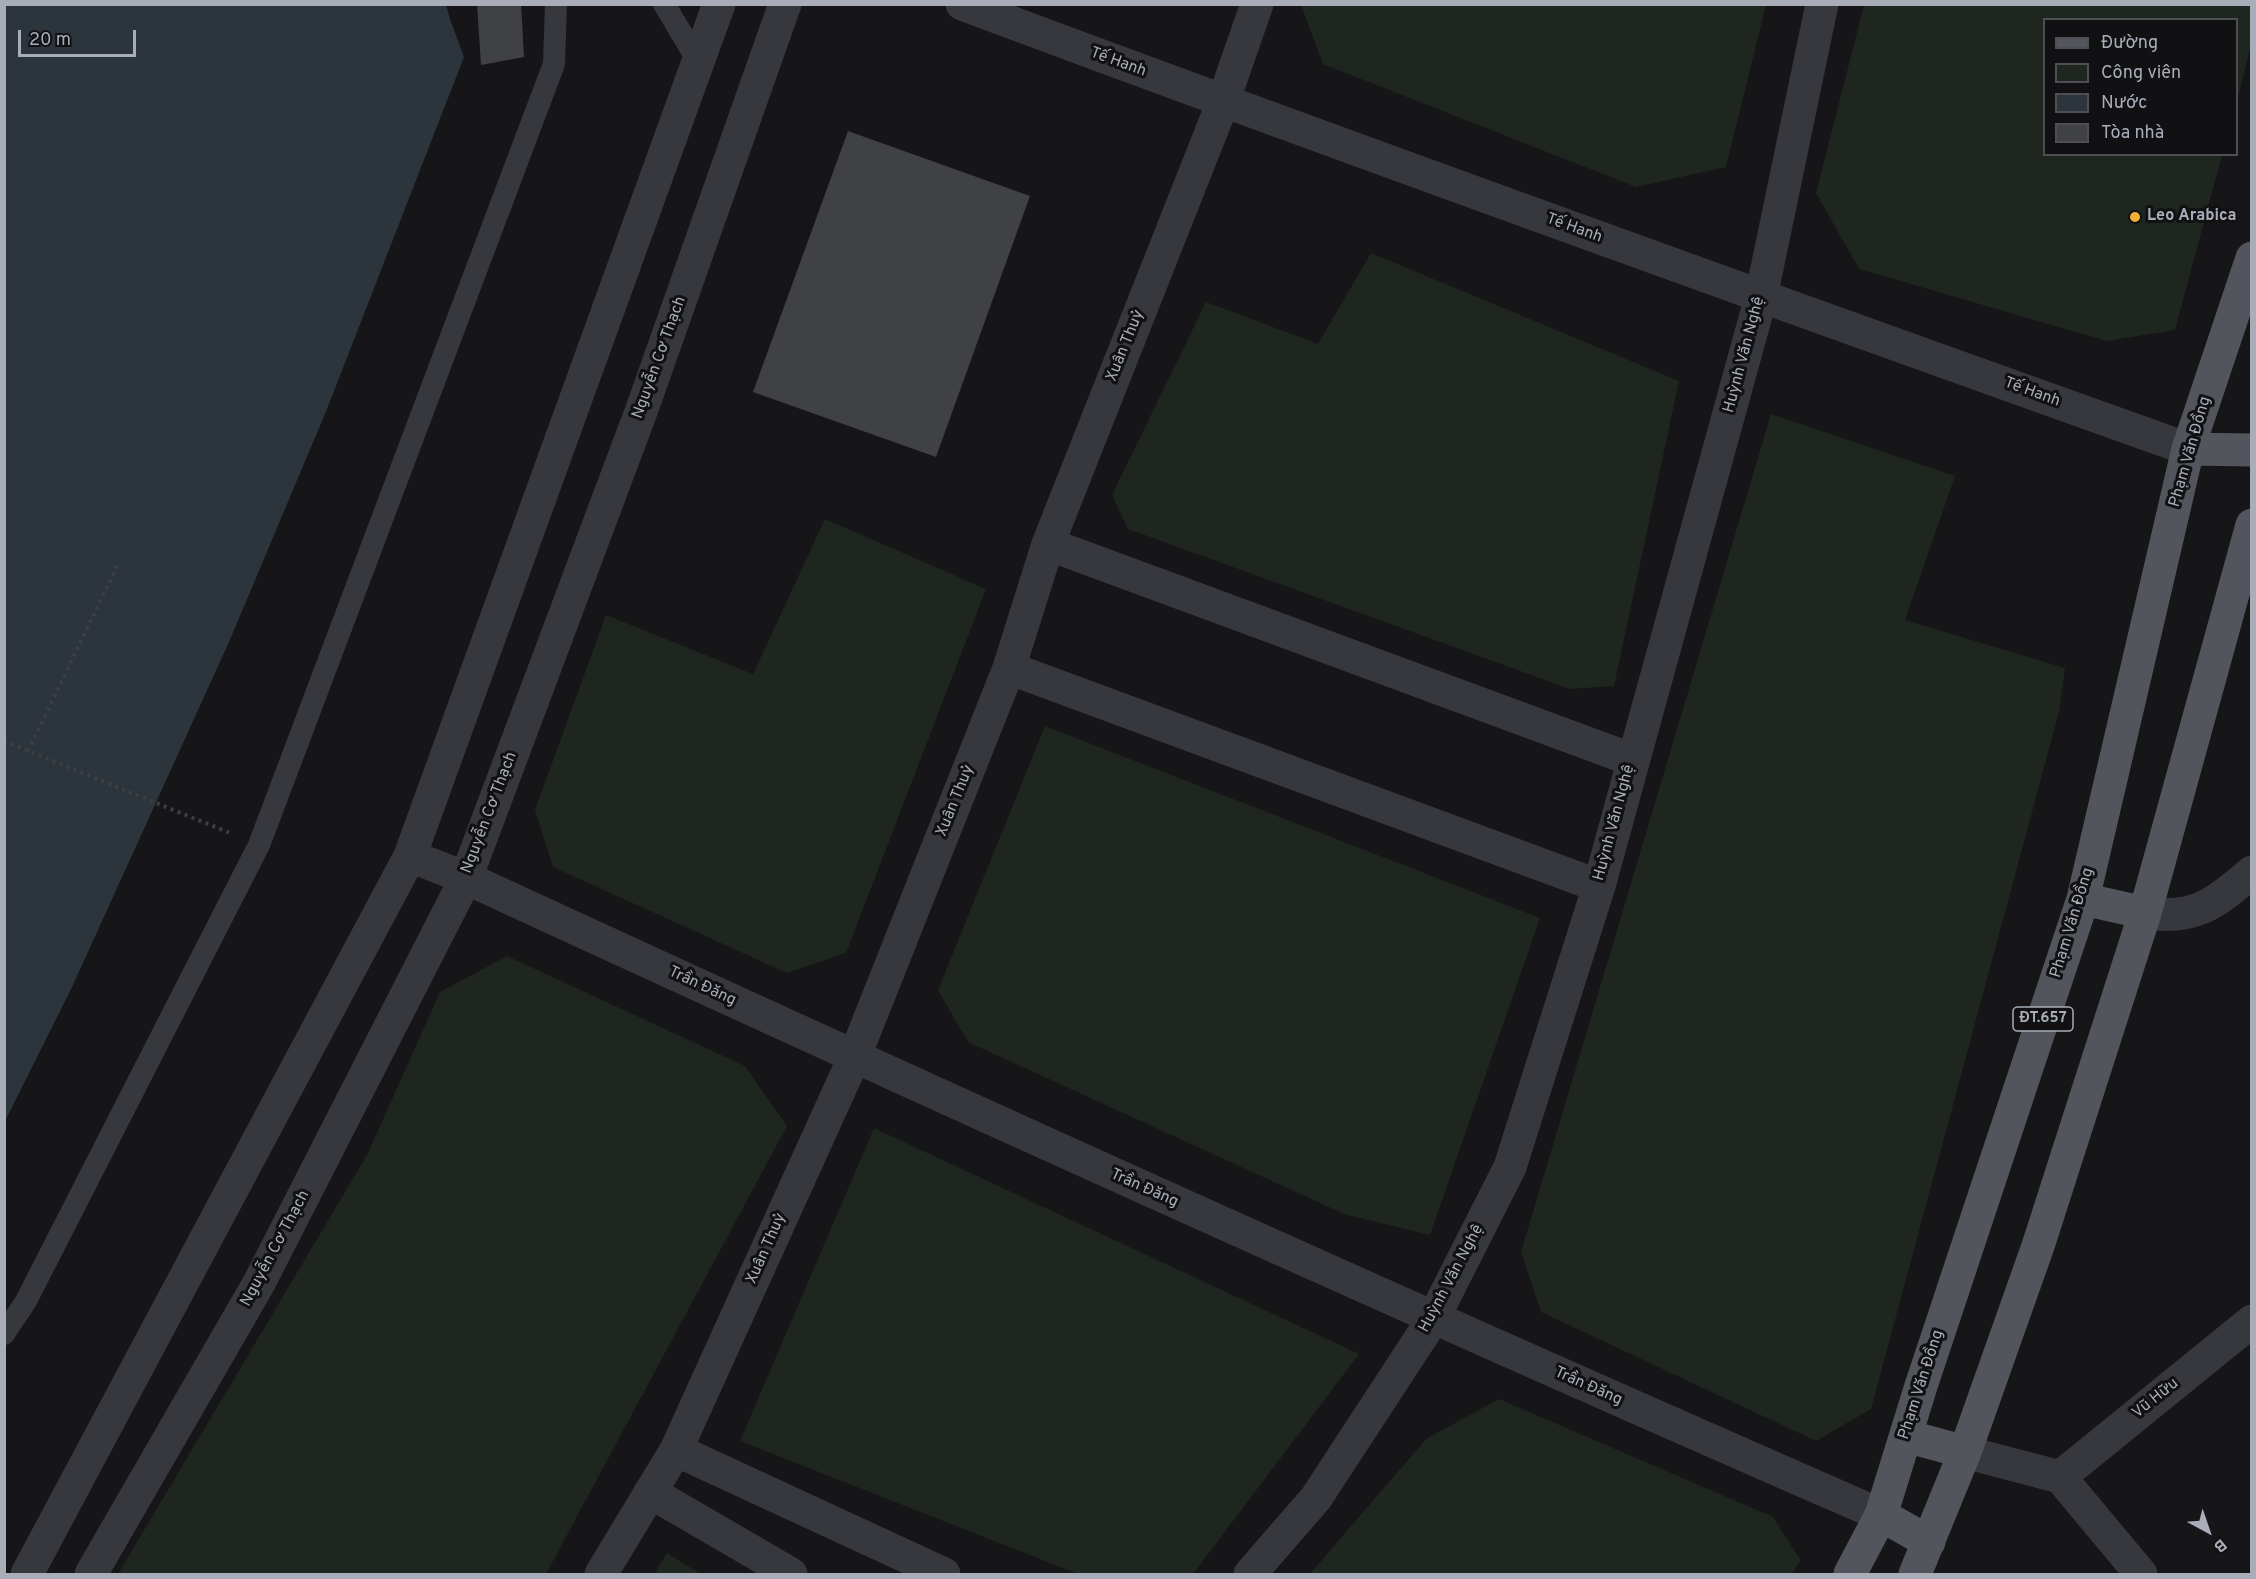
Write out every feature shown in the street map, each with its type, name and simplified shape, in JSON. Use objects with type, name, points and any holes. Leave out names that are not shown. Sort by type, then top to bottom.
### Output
[{"type":"main road","name":"Phạm Văn Đồng","points":[[1850,1575],[1881,1515],[2083,899],[2188,449],[2252,258]]},
{"type":"main road","points":[[2188,449],[2252,450]]},
{"type":"main road","points":[[1915,1575],[1965,1452],[2038,1246],[2145,913],[2252,525]]},
{"type":"main road","points":[[2083,899],[2145,913]]},
{"type":"main road","points":[[1906,1436],[1965,1452]]},
{"type":"main road","points":[[1881,1515],[1929,1542]]},
{"type":"street","points":[[27,1575],[410,856],[719,4]]},
{"type":"street","name":"Nguyễn Cơ Thạch","points":[[91,1575],[259,1283],[466,878],[642,409],[785,4]]},
{"type":"street","name":"Tế Hanh","points":[[962,4],[1223,102],[2188,449]]},
{"type":"street","name":"Xuân Thuỷ","points":[[601,1575],[676,1450],[855,1058],[1009,668],[1048,544],[1223,102],[1257,4]]},
{"type":"street","name":"Huỳnh Văn Nghệ","points":[[1250,1575],[1316,1498],[1433,1319],[1510,1167],[1599,886],[1761,297],[1822,4]]},
{"type":"street","points":[[1048,544],[1633,759]]},
{"type":"street","points":[[1009,668],[1599,886]]},
{"type":"street","name":"Trần Đăng","points":[[410,856],[466,878],[855,1058],[1433,1319],[1881,1515]]},
{"type":"street","points":[[2145,913],[2168,916],[2188,914],[2208,906],[2252,872]]},
{"type":"street","name":"Vũ Hữu","points":[[2060,1477],[2252,1321]]},
{"type":"street","points":[[676,1450],[944,1575]]},
{"type":"street","points":[[1965,1452],[2060,1477],[2141,1575]]},
{"type":"street","points":[[650,1492],[790,1575]]},
{"type":"lane","points":[[4,1334],[26,1301],[259,845],[554,64],[556,4]]},
{"type":"lane","points":[[664,4],[698,61]]},
{"type":"path","points":[[28,751],[117,566]]},
{"type":"path","points":[[4,741],[259,845]]},
{"type":"green space","points":[[1766,4],[1726,167],[1636,187],[1323,64],[1301,5]]},
{"type":"green space","points":[[1864,5],[2251,5],[2251,45],[2238,97],[2238,18],[2043,18],[2043,156],[2222,156],[2175,330],[2107,341],[1859,269],[1816,193]]},
{"type":"green space","points":[[1371,253],[1679,381],[1614,686],[1570,689],[1128,529],[1112,495],[1206,302],[1318,344]]},
{"type":"green space","points":[[1771,414],[1955,476],[1905,620],[2065,668],[2059,712],[1871,1409],[1816,1441],[1541,1312],[1521,1252]]},
{"type":"green space","points":[[825,519],[986,589],[846,953],[787,973],[553,867],[535,810],[606,615],[753,674]]},
{"type":"green space","points":[[1045,726],[1540,918],[1430,1235],[1344,1214],[968,1042],[938,990]]},
{"type":"green space","points":[[507,956],[745,1066],[787,1126],[546,1574],[118,1574],[367,1155],[440,992]]},
{"type":"green space","points":[[874,1128],[1359,1354],[1193,1574],[1078,1574],[740,1441]]},
{"type":"green space","points":[[1499,1399],[1773,1517],[1801,1561],[1791,1574],[1310,1574],[1426,1439]]},
{"type":"green space","points":[[667,1553],[701,1574],[654,1574]]},
{"type":"water","points":[[5,4],[446,5],[464,57],[327,409],[229,642],[72,987],[5,1121]]},
{"type":"building","points":[[477,4],[521,4],[524,57],[481,65]]},
{"type":"building","points":[[848,131],[1030,196],[936,457],[753,392]]},
{"type":"place","name":"Leo Arabica","points":[[2135,217]]}]
